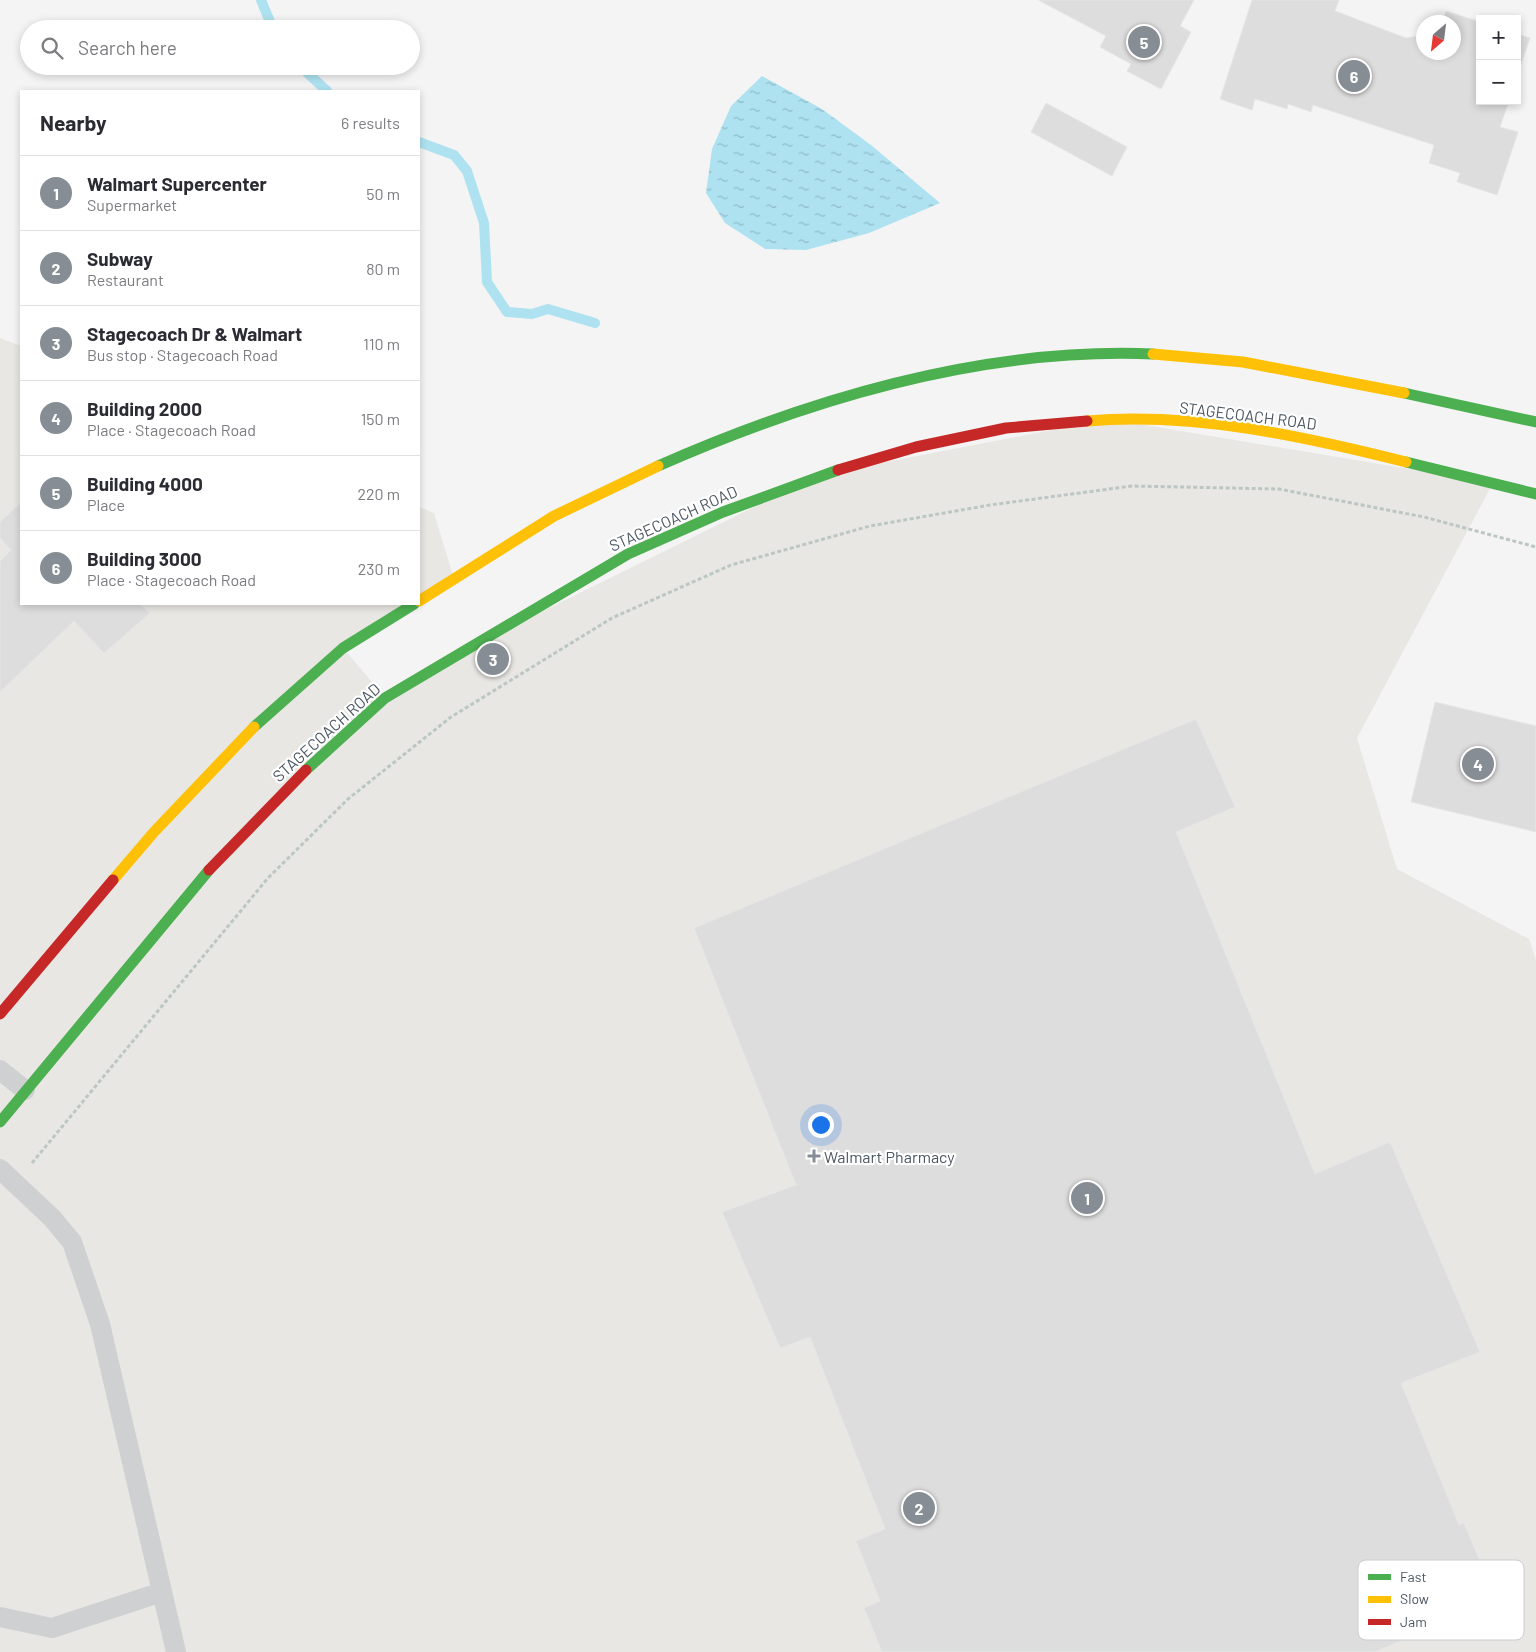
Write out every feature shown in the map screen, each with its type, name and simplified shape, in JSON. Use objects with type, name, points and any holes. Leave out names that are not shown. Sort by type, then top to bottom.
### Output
[{"type":"street","points":[[420,599],[503,548],[599,493],[698,450],[796,412],[898,383],[993,362],[1101,353],[1204,357],[1330,378],[1536,422]]},
{"type":"street","name":"STAGECOACH ROAD","points":[[0,1122],[198,882],[292,782],[385,698],[628,554],[723,512],[818,475],[916,447],[1006,428],[1109,419],[1206,423],[1321,441],[1536,494]]},
{"type":"street","points":[[0,1014],[154,832],[251,730],[342,648],[412,605]]},
{"type":"lane","points":[[0,1070],[25,1090]]},
{"type":"lane","points":[[7,1176],[52,1218],[72,1242],[100,1324],[176,1652]]},
{"type":"lane","points":[[0,1617],[52,1628],[162,1592]]},
{"type":"path","points":[[7,1176],[60,1132],[268,878],[348,799],[451,717],[612,618],[731,565],[870,526],[990,505],[1132,486],[1279,489],[1424,517],[1536,547]]},
{"type":"shaded area","points":[[0,338],[20,346],[20,605],[412,605],[343,648],[385,697],[482,641],[819,475],[1109,419],[1493,483],[1357,738],[1397,869],[1529,939],[1536,960],[1536,1652],[0,1652]]},
{"type":"shaded area","points":[[420,507],[434,513],[454,579],[420,600]]},
{"type":"water","points":[[762,76],[822,109],[871,145],[940,203],[869,233],[806,250],[765,249],[725,223],[706,193],[712,149],[731,106]]},
{"type":"building","points":[[1038,0],[1194,0],[1180,26],[1191,32],[1161,89],[1127,71],[1131,64],[1100,47],[1106,36]]},
{"type":"building","points":[[1252,0],[1339,0],[1335,11],[1406,38],[1416,36],[1416,60],[1461,60],[1461,16],[1476,21],[1476,105],[1508,105],[1500,127],[1518,132],[1497,195],[1457,182],[1460,173],[1429,163],[1434,145],[1313,105],[1311,112],[1288,104],[1287,109],[1255,99],[1252,110],[1220,99]]},
{"type":"building","points":[[1446,11],[1458,15],[1445,15]]},
{"type":"building","points":[[1521,35],[1530,38],[1521,64]]},
{"type":"building","points":[[1046,103],[1127,147],[1112,176],[1031,132]]},
{"type":"building","points":[[20,503],[20,605],[142,605],[150,613],[104,653],[74,621],[0,692],[0,561],[11,550],[0,538],[0,522]]},
{"type":"building","points":[[1435,702],[1536,726],[1536,832],[1411,802]]},
{"type":"building","points":[[1196,719],[1235,807],[1176,832],[1315,1174],[1390,1142],[1480,1352],[1401,1383],[1459,1525],[1464,1523],[1480,1560],[1358,1560],[1358,1640],[1403,1640],[1374,1652],[882,1652],[864,1608],[880,1601],[856,1541],[885,1529],[810,1337],[780,1348],[722,1212],[796,1185],[694,928]]},
{"type":"waterway","points":[[261,0],[269,20]]},
{"type":"waterway","points":[[310,75],[326,90]]},
{"type":"waterway","points":[[420,142],[454,155],[467,171],[484,223],[487,282],[507,312],[532,314],[548,309],[595,323]]},
{"type":"traffic: fast","points":[[658,466],[717,441],[777,419],[838,399],[900,382],[963,368],[1026,359],[1090,354],[1153,354]]},
{"type":"traffic: fast","points":[[1404,393],[1536,422]]},
{"type":"traffic: fast","points":[[1406,462],[1536,494]]},
{"type":"traffic: fast","points":[[306,770],[385,698],[628,554],[723,512],[838,470]]},
{"type":"traffic: fast","points":[[254,727],[343,648],[412,605]]},
{"type":"traffic: fast","points":[[0,1122],[209,870]]},
{"type":"traffic: slow","points":[[1153,354],[1243,362],[1404,393]]},
{"type":"traffic: slow","points":[[1087,421],[1127,419],[1168,420],[1248,428],[1328,443],[1406,462]]},
{"type":"traffic: slow","points":[[420,600],[554,516],[658,466]]},
{"type":"traffic: slow","points":[[113,880],[154,832],[254,727]]},
{"type":"traffic: jam","points":[[838,470],[916,447],[1006,428],[1087,421]]},
{"type":"traffic: jam","points":[[209,870],[306,770]]},
{"type":"traffic: jam","points":[[0,1014],[113,880]]},
{"type":"place","name":"Building 4000","points":[[1144,42]]},
{"type":"place","name":"Building 3000","points":[[1354,76]]},
{"type":"place","name":"Stagecoach Dr & Walmart","points":[[493,659]]},
{"type":"place","name":"Building 2000","points":[[1478,764]]},
{"type":"place","name":"Walmart Pharmacy","points":[[814,1156]]},
{"type":"place","name":"Walmart Supercenter","points":[[1087,1198]]},
{"type":"place","name":"Subway","points":[[919,1508]]}]
